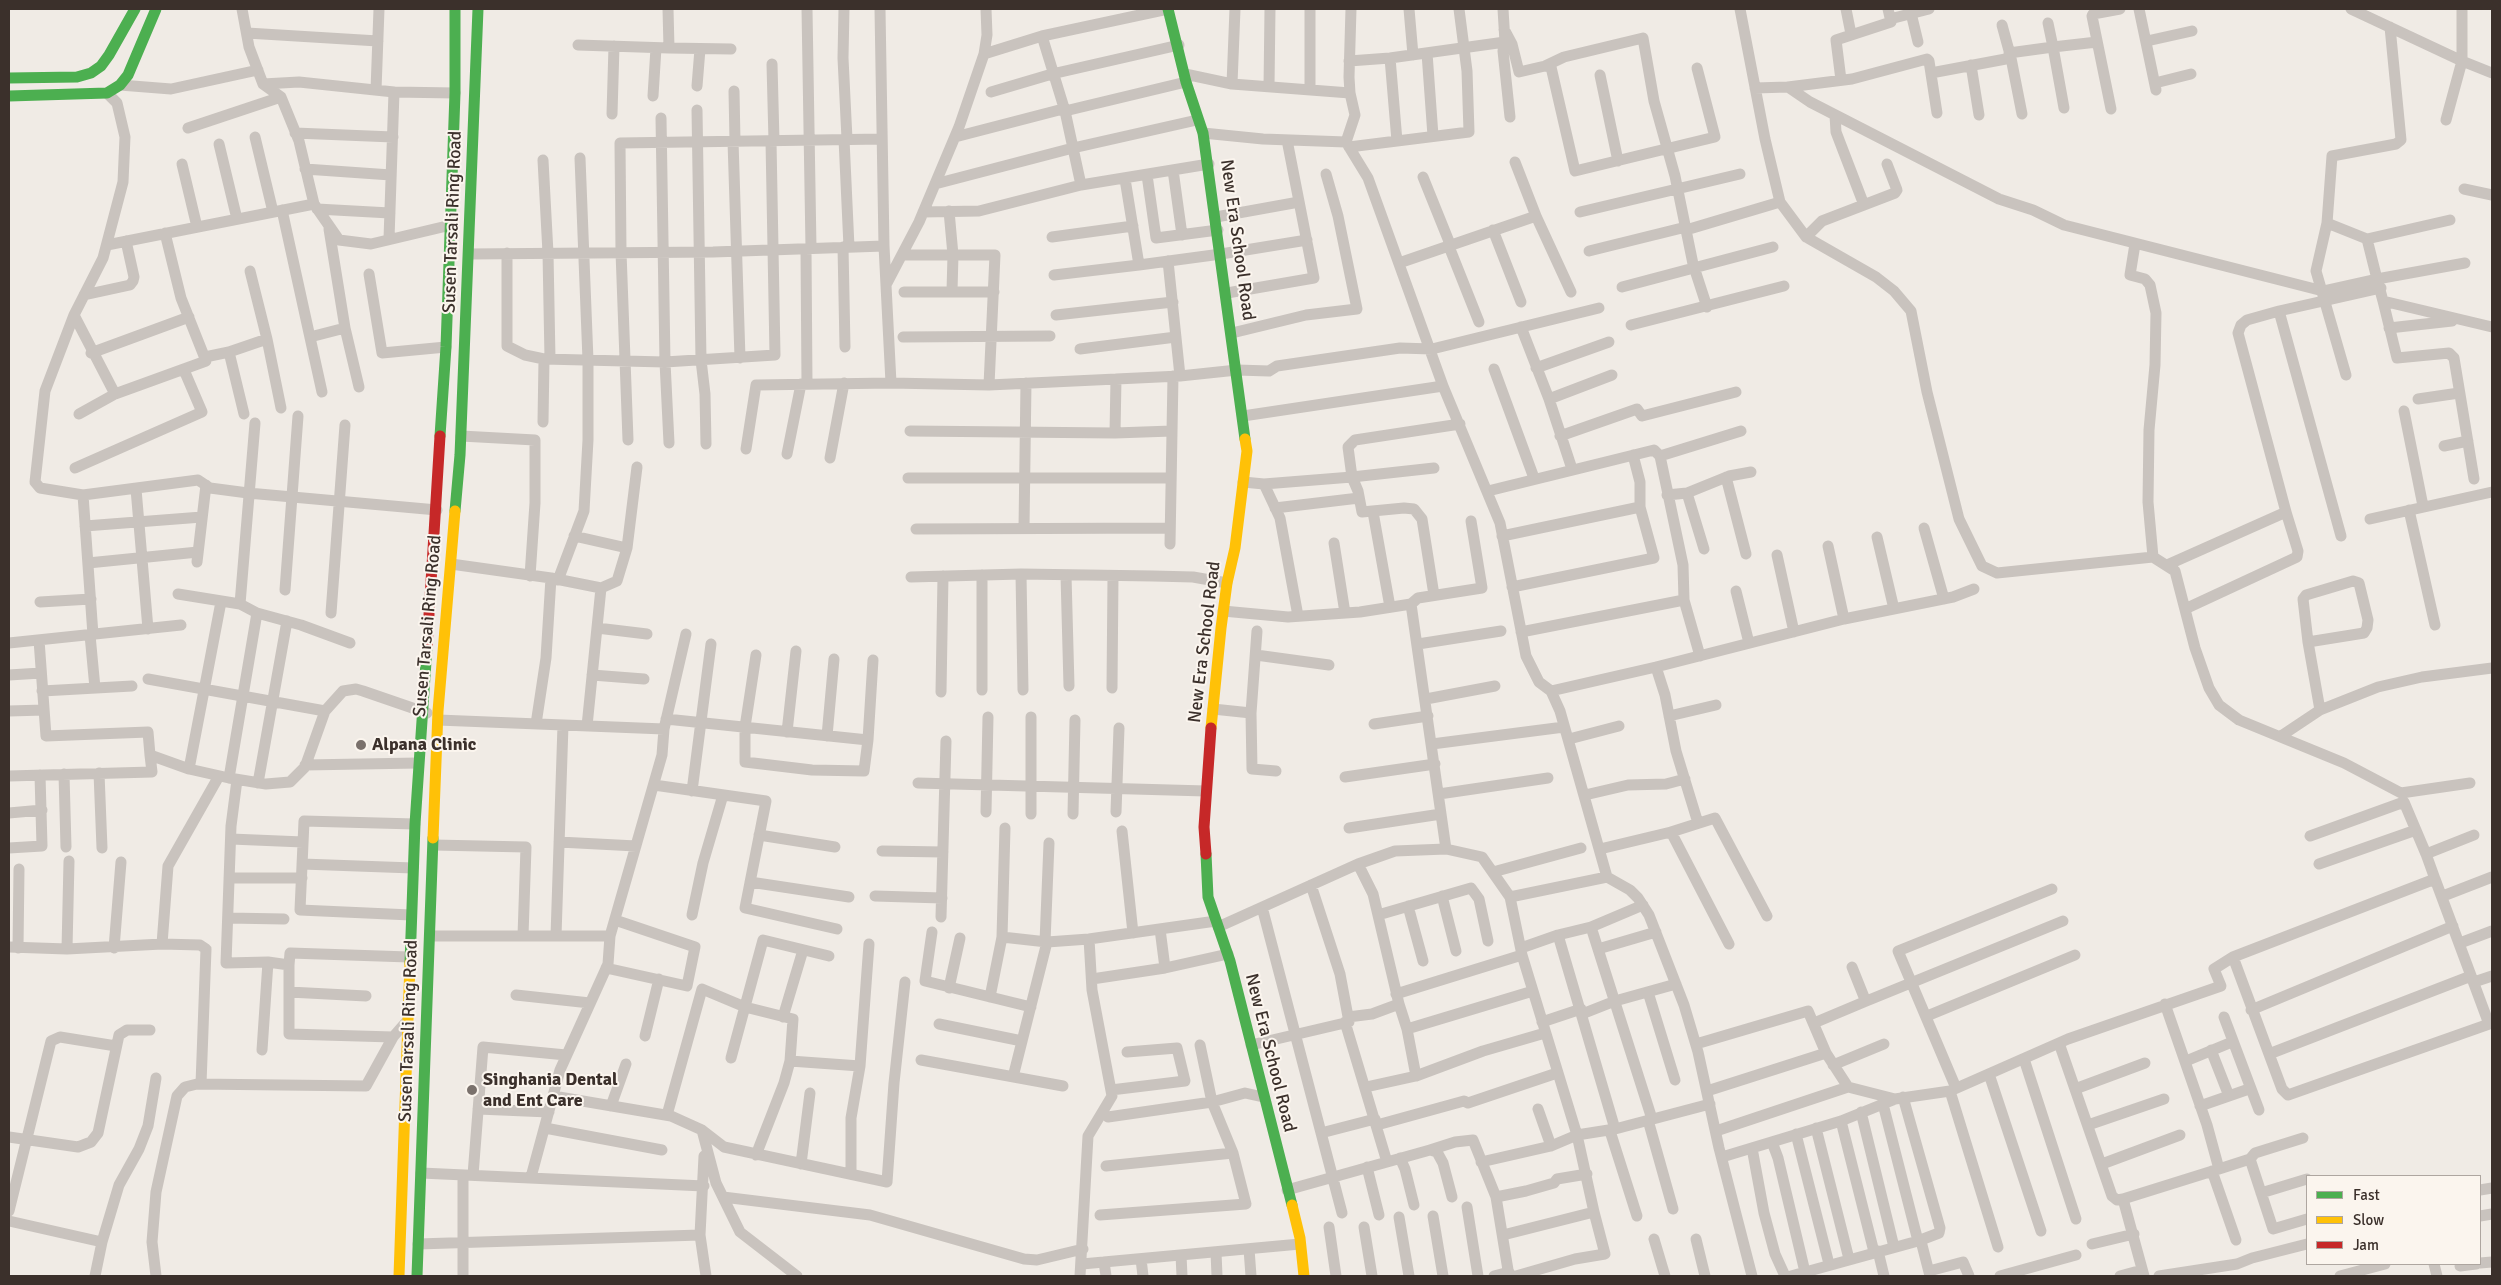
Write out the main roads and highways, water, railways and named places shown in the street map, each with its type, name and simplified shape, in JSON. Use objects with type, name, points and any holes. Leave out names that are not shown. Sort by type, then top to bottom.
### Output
[{"type":"main road","points":[[9,78],[78,76],[91,73],[101,66],[109,55],[135,9]]},
{"type":"main road","points":[[9,96],[107,93],[120,85],[128,75],[156,9]]},
{"type":"main road","name":"Susen Tarsali Ring Road","points":[[399,1276],[409,957],[418,763],[437,510],[446,347],[455,93],[455,9]]},
{"type":"main road","name":"Susen Tarsali Ring Road","points":[[417,1276],[438,718],[461,436],[478,9]]},
{"type":"main road","name":"New Era School Road","points":[[1168,9],[1179,45],[1185,78],[1197,120],[1204,133],[1247,451],[1235,548],[1223,611],[1213,709],[1204,827],[1208,897],[1228,954],[1300,1244],[1304,1276]]},
{"type":"place","name":"Alpana Clinic","points":[[361,745]]},
{"type":"place","name":"Singhania Dental and Ent Care","points":[[472,1090]]}]
